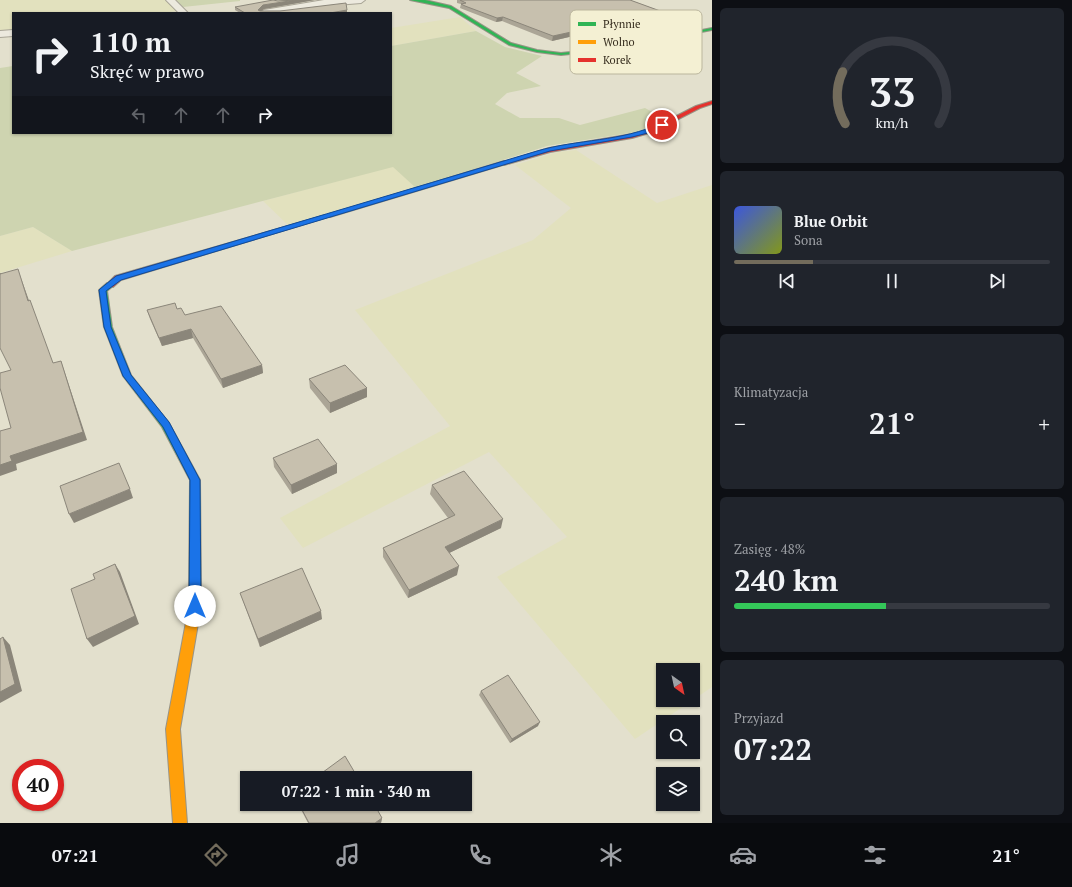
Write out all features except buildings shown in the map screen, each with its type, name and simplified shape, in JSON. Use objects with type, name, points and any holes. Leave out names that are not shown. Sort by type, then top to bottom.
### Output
[{"type":"street","points":[[170,0],[183,12]]},
{"type":"street","points":[[270,12],[324,3],[362,0]]},
{"type":"street","points":[[412,0],[425,1],[450,7],[510,44],[537,51],[561,54],[570,53]]},
{"type":"street","points":[[702,31],[712,29]]},
{"type":"street","points":[[0,34],[12,33]]},
{"type":"street","points":[[180,823],[173,729],[195,606],[195,480],[166,425],[127,376],[108,327],[103,290],[118,278],[549,150],[632,136],[651,130],[698,107],[712,102]]},
{"type":"green space","points":[[0,0],[176,0],[184,10],[170,12],[12,12],[12,32],[0,33]]},
{"type":"green space","points":[[176,0],[240,0],[240,1],[183,7]]},
{"type":"green space","points":[[460,17],[476,31],[392,46],[392,28]]},
{"type":"green space","points":[[476,31],[505,47],[542,56],[516,73],[541,86],[507,93],[495,104],[520,118],[559,118],[580,125],[645,108],[667,120],[649,130],[547,146],[416,188],[393,167],[72,251],[33,227],[0,236],[0,68],[12,66],[12,134],[392,134],[392,46]]},
{"type":"green space","points":[[576,150],[657,203],[712,185],[712,687],[700,695],[700,663],[656,663],[656,707],[683,707],[671,715],[656,715],[656,725],[635,739],[497,577],[567,537],[489,452],[303,548],[280,518],[450,426],[355,310],[533,240],[571,208],[515,165],[558,152]]},
{"type":"green space","points":[[393,166],[416,188],[288,225],[263,201]]},
{"type":"green space","points":[[33,227],[72,251],[0,273],[0,236]]},
{"type":"traffic: fast","points":[[412,0],[425,1],[450,7],[510,44],[537,51],[561,54],[570,53]]},
{"type":"traffic: fast","points":[[702,31],[712,29]]},
{"type":"traffic: fast","points":[[110,285],[103,290],[108,327],[127,376],[166,425],[195,480],[195,593]]},
{"type":"traffic: slow","points":[[328,216],[504,163]]},
{"type":"traffic: slow","points":[[180,823],[173,729],[195,606],[195,593]]},
{"type":"traffic: jam","points":[[504,163],[549,150],[632,136],[651,131],[698,107],[712,102]]},
{"type":"traffic: jam","points":[[110,285],[118,278],[328,216]]},
{"type":"route","points":[[195,606],[195,480],[166,425],[127,376],[108,327],[103,290],[118,278],[549,150],[575,144],[632,136],[662,125]]}]
